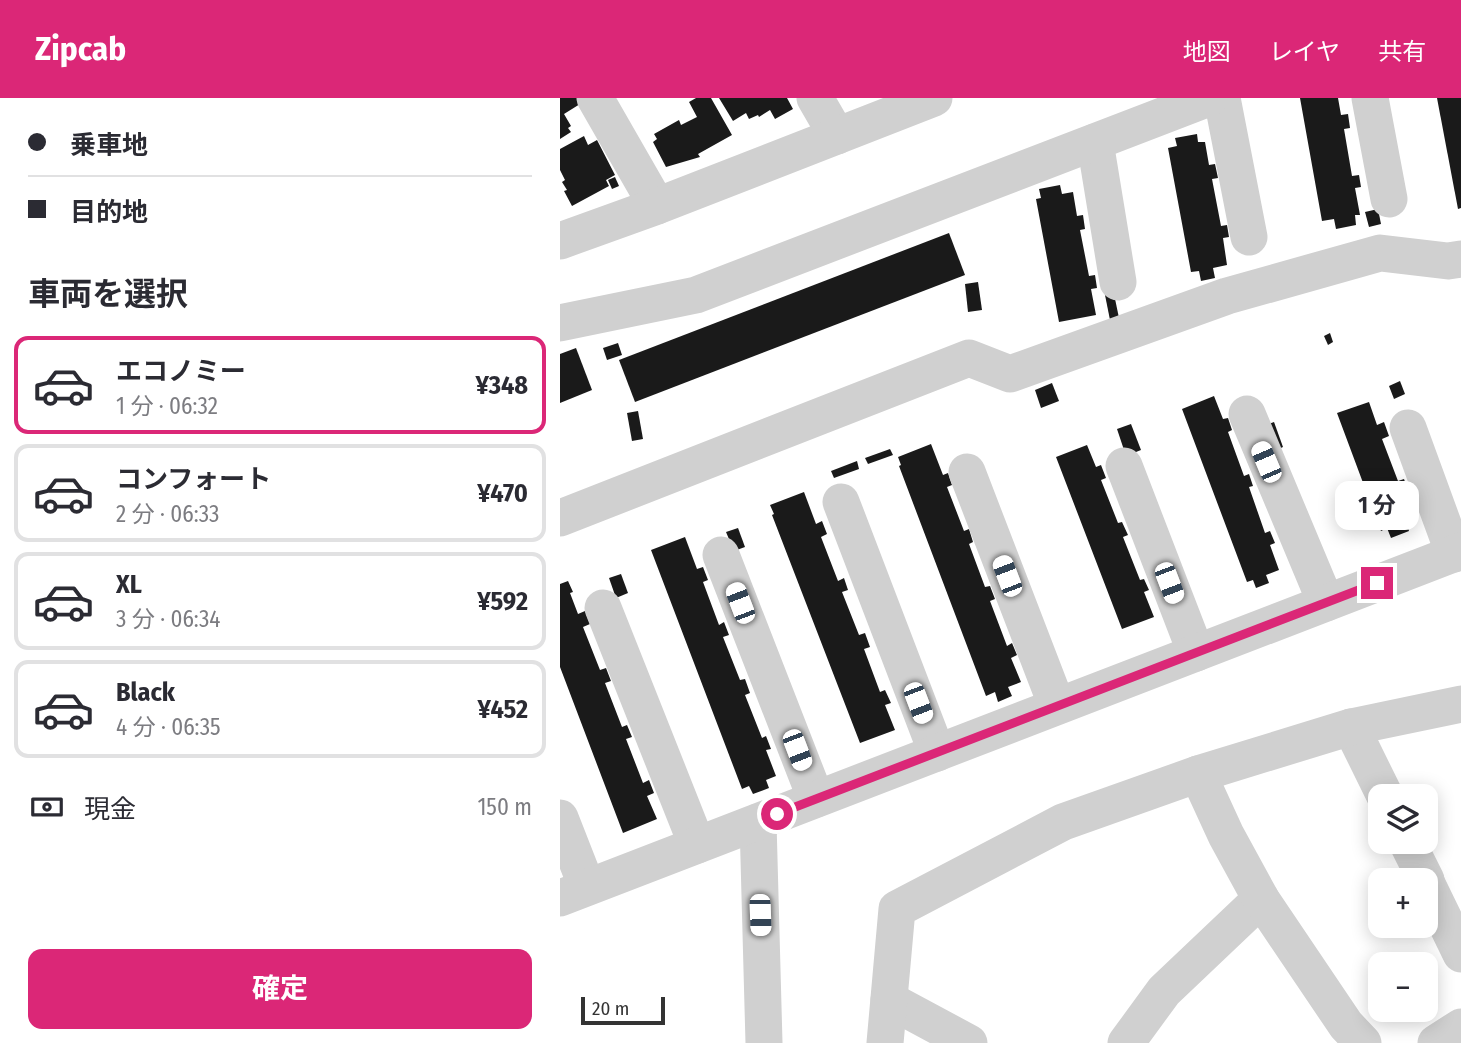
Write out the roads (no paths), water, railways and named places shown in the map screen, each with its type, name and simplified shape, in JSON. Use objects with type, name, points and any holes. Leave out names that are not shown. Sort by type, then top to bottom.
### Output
[{"type":"street","points":[[595,98],[657,206]]},
{"type":"street","points":[[815,98],[837,136]]},
{"type":"street","points":[[560,241],[934,98]]},
{"type":"street","points":[[560,323],[696,295],[1209,98]]},
{"type":"street","points":[[1222,98],[1249,237]]},
{"type":"street","points":[[1370,98],[1389,199]]},
{"type":"street","points":[[1095,142],[1118,282]]},
{"type":"street","points":[[560,518],[969,358],[1010,374],[1227,296],[1380,253],[1448,261],[1461,259]]},
{"type":"street","points":[[1247,415],[1325,603]]},
{"type":"street","points":[[560,818],[574,892],[1458,552],[1408,428]]},
{"type":"street","points":[[1124,466],[1196,653]]},
{"type":"street","points":[[967,472],[1057,706]]},
{"type":"street","points":[[842,502],[937,753]]},
{"type":"street","points":[[721,555],[816,799]]},
{"type":"street","points":[[603,608],[697,845]]},
{"type":"street","points":[[886,1043],[897,909],[1063,822],[1198,774],[1351,727],[1461,704]]},
{"type":"street","points":[[1351,727],[1379,784]]},
{"type":"street","points":[[1198,774],[1226,835],[1261,900],[1347,1037]]},
{"type":"street","points":[[758,822],[764,1043]]},
{"type":"street","points":[[1126,1043],[1164,991],[1261,900]]},
{"type":"street","points":[[1438,906],[1461,954]]},
{"type":"street","points":[[889,1000],[969,1043]]},
{"type":"street","points":[[1437,1043],[1461,1027]]}]
